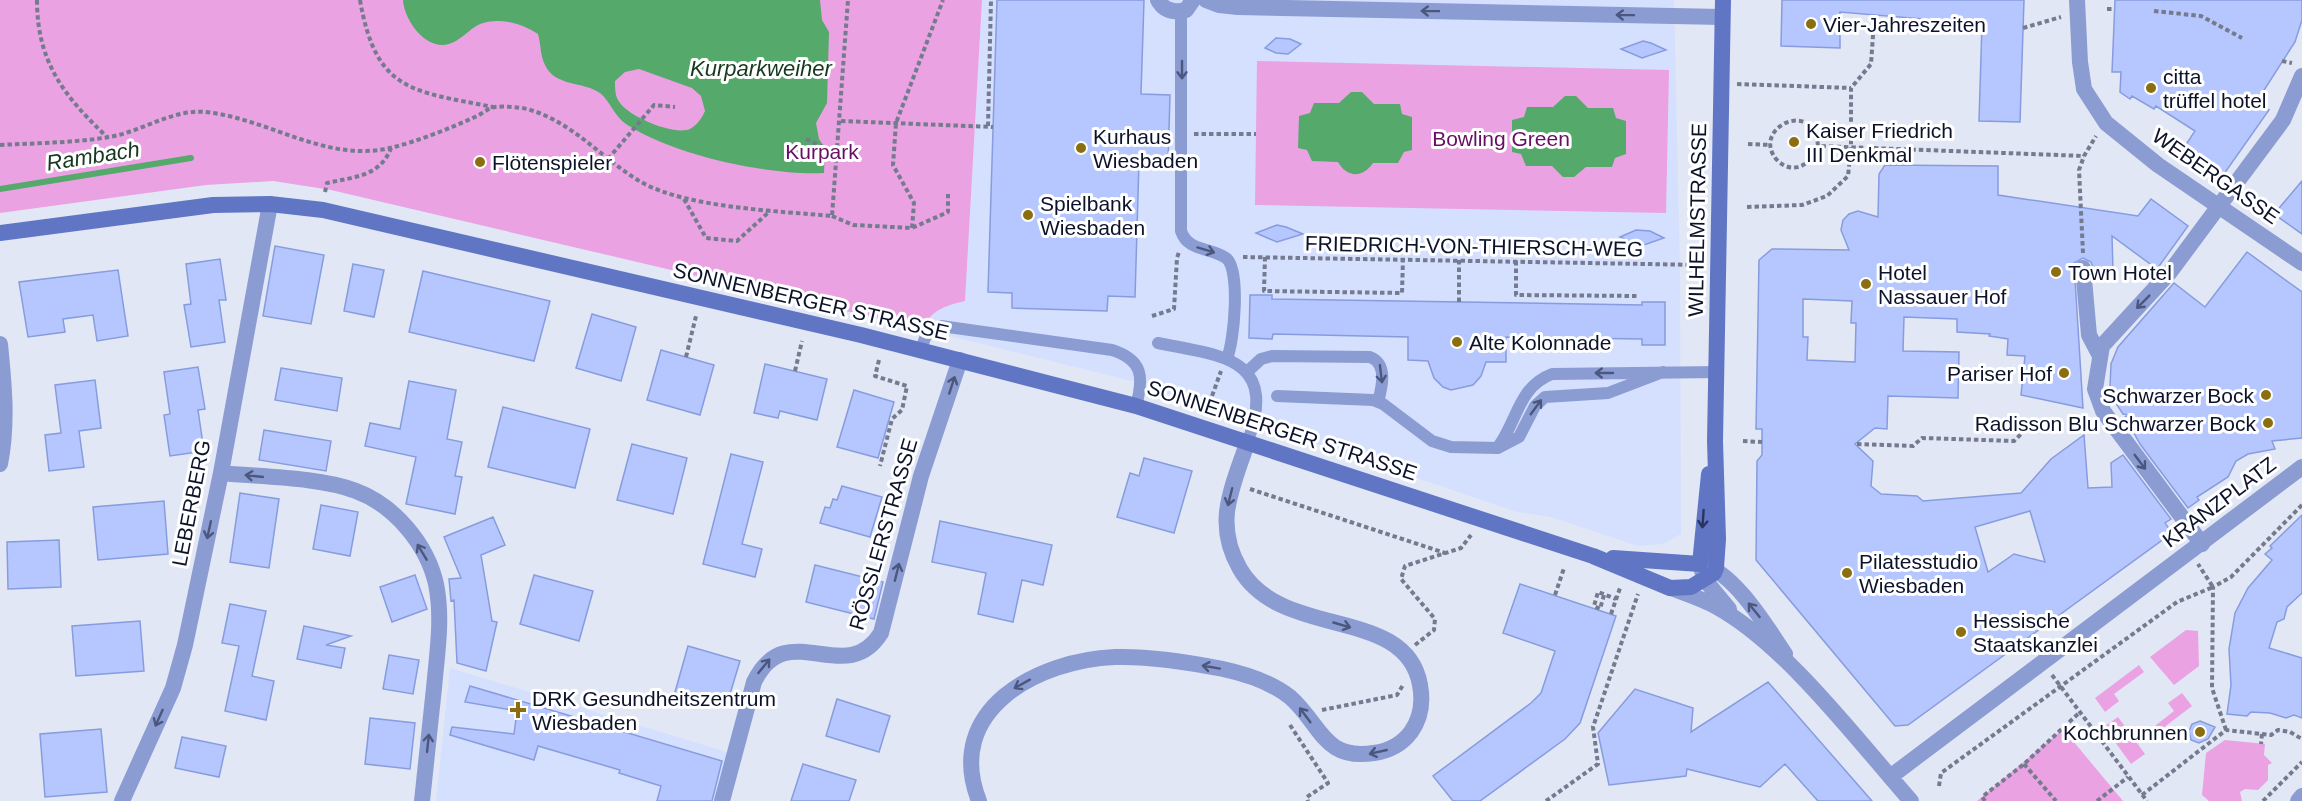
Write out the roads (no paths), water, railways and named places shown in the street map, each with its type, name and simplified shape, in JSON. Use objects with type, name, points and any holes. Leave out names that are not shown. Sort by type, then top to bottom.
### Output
[{"type":"main road","name":"WILHELMSTRASSE","points":[[1707,571],[1706,489],[1715,441],[1718,372],[1722,8]]},
{"type":"main road","name":"SONNENBERGER STRASSE","points":[[0,233],[213,204],[270,204],[323,210],[921,350],[1136,406],[1593,556],[1670,588]]},
{"type":"main road","name":"SONNENBERGER STRASSE","points":[[1593,556],[1707,571]]},
{"type":"main road","points":[[1670,588],[1691,587],[1707,571]]},
{"type":"street","points":[[1158,0],[1166,9],[1187,6]]},
{"type":"street","points":[[1206,0],[1219,5],[1238,7],[1722,8]]},
{"type":"street","name":"WEBERGASSE","points":[[2077,0],[2081,77],[2101,129],[2220,206],[2302,264]]},
{"type":"street","points":[[2195,548],[2103,411],[2096,389],[2099,354],[2102,346],[2117,328],[2170,272],[2283,120],[2302,76]]},
{"type":"street","name":"LEBERBERG","points":[[122,801],[173,688],[180,664],[220,473],[270,204]]},
{"type":"street","points":[[2083,268],[2089,335],[2099,354]]},
{"type":"street","points":[[0,344],[4,387],[4,427],[0,464]]},
{"type":"street","name":"RÖSSLERSTRASSE","points":[[722,801],[754,682],[761,668],[772,657],[785,652],[848,656],[862,653],[873,646],[881,633],[921,476],[960,360]]},
{"type":"street","points":[[979,801],[972,776],[971,760],[978,729],[985,715],[1013,689],[1052,670],[1074,663],[1134,657],[1226,669],[1257,678],[1279,690],[1305,715],[1323,738],[1340,751],[1363,755],[1377,753],[1397,745],[1412,730],[1422,703],[1418,675],[1405,653],[1385,638],[1275,603],[1252,586],[1236,563],[1227,532],[1229,499],[1248,441]]},
{"type":"street","name":"KRANZPLATZ","points":[[1890,777],[2302,467]]},
{"type":"street","points":[[220,473],[324,484],[355,491],[387,508],[410,532],[426,557],[436,584],[439,624],[422,801]]},
{"type":"street","points":[[1707,571],[1741,623],[1800,675]]},
{"type":"street","points":[[1707,571],[1756,613],[1800,675],[1911,801]]},
{"type":"street","name":"SONNENBERGER STRASSE","points":[[1670,588],[1719,608],[1741,623]]},
{"type":"street","points":[[2298,801],[2302,796]]},
{"type":"lane","points":[[1187,6],[1180,222],[1182,236],[1189,243],[1231,263],[1234,333],[1227,358]]},
{"type":"lane","points":[[921,350],[926,334],[933,328],[941,326],[1112,350],[1125,354],[1138,368],[1141,387],[1136,406]]},
{"type":"lane","points":[[1158,342],[1227,358],[1247,372],[1253,381],[1257,402],[1254,425],[1248,441]]},
{"type":"lane","points":[[1247,372],[1256,362],[1272,356],[1364,356],[1376,359],[1382,369],[1382,384],[1378,402]]},
{"type":"lane","points":[[1277,396],[1353,397],[1378,402],[1432,441],[1451,447],[1498,448],[1518,437],[1535,406],[1545,397],[1608,393],[1663,372]]},
{"type":"lane","points":[[1498,448],[1513,424],[1523,397],[1540,379],[1567,373],[1718,372]]},
{"type":"water","name":"Kurparkweiher","points":[[403,0],[820,0],[822,20],[829,32],[827,103],[816,123],[819,139],[825,148],[824,173],[777,171],[750,167],[695,154],[669,145],[626,124],[600,93],[555,77],[543,61],[538,34],[532,30],[510,22],[487,22],[475,27],[455,42],[444,45],[436,44],[428,41],[416,30],[404,7]],"holes":[[[639,69],[692,88],[701,96],[705,111],[690,129],[673,130],[651,123],[630,112],[616,96],[615,81],[625,72]]]},
{"type":"water","points":[[1351,92],[1362,92],[1374,104],[1400,104],[1402,114],[1412,117],[1412,150],[1404,152],[1398,163],[1373,163],[1365,171],[1355,174],[1346,171],[1338,162],[1312,161],[1307,150],[1298,148],[1299,116],[1310,113],[1314,103],[1339,103]]},
{"type":"water","points":[[1565,96],[1576,96],[1588,108],[1613,108],[1616,118],[1626,121],[1626,154],[1615,158],[1612,167],[1586,167],[1574,177],[1563,177],[1552,166],[1526,166],[1521,154],[1512,152],[1512,120],[1524,117],[1527,107],[1553,107]]},
{"type":"waterway","name":"Rambach","points":[[0,189],[191,158]]},
{"type":"place","name":"Vier-Jahreszeiten","points":[[1811,24]]},
{"type":"place","name":"citta trüffel hotel","points":[[2151,88]]},
{"type":"place","name":"Kaiser Friedrich III Denkmal","points":[[1794,142]]},
{"type":"place","name":"Kurhaus Wiesbaden","points":[[1081,148]]},
{"type":"place","name":"Flötenspieler","points":[[480,162]]},
{"type":"place","name":"Spielbank Wiesbaden","points":[[1028,215]]},
{"type":"place","name":"Town Hotel","points":[[2056,272]]},
{"type":"place","name":"Hotel Nassauer Hof","points":[[1866,284]]},
{"type":"place","name":"Alte Kolonnade","points":[[1457,342]]},
{"type":"place","name":"Pariser Hof","points":[[2064,373]]},
{"type":"place","name":"Schwarzer Bock","points":[[2266,395]]},
{"type":"place","name":"Radisson Blu Schwarzer Bock","points":[[2268,423]]},
{"type":"place","name":"Pilatesstudio Wiesbaden","points":[[1847,573]]},
{"type":"place","name":"Hessische Staatskanzlei","points":[[1961,632]]},
{"type":"place","name":"DRK Gesundheitszentrum Wiesbaden","points":[[518,710]]},
{"type":"place","name":"Kochbrunnen","points":[[2200,732]]},
{"type":"park label","name":"Bowling Green","points":[[1501,138]]},
{"type":"park label","name":"Kurpark","points":[[822,151]]}]
